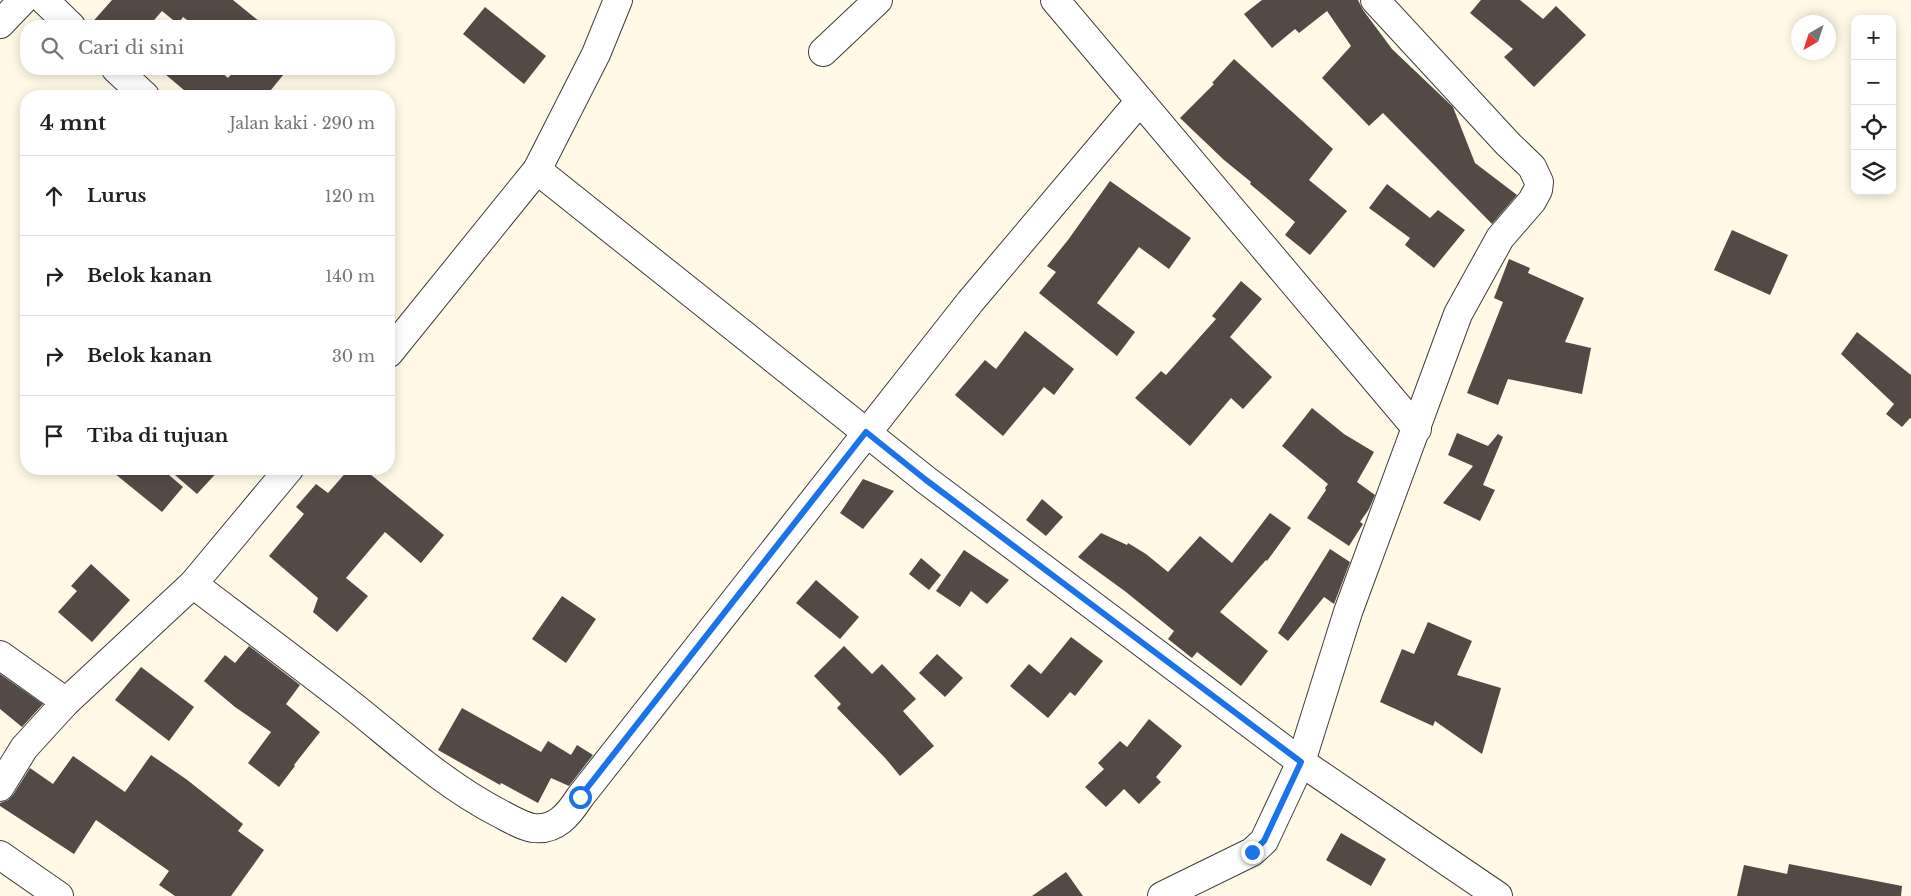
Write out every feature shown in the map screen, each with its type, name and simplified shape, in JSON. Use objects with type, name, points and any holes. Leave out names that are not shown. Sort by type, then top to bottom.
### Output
[{"type":"street","points":[[0,24],[23,0]]},
{"type":"street","points":[[44,0],[65,20]]},
{"type":"street","points":[[395,335],[538,170],[596,54],[618,0]]},
{"type":"street","points":[[823,52],[878,0]]},
{"type":"street","points":[[1055,0],[1416,429]]},
{"type":"street","points":[[1162,896],[1252,852],[1264,841],[1301,762],[1348,612],[1458,314],[1500,238],[1532,201],[1538,190],[1539,182],[1532,166],[1508,144],[1374,0]]},
{"type":"street","points":[[122,75],[139,90]]},
{"type":"street","points":[[193,584],[345,699],[427,766],[462,791],[516,822],[533,828],[548,827],[557,823],[570,813],[580,797],[970,302],[1139,102]]},
{"type":"street","points":[[538,170],[926,480],[1301,762],[1498,896]]},
{"type":"street","points":[[0,787],[24,748],[66,702],[193,584],[284,475]]},
{"type":"street","points":[[0,655],[66,702]]},
{"type":"street","points":[[0,855],[60,896]]},
{"type":"building","points":[[112,0],[233,0],[258,20],[187,20],[183,17],[181,20],[173,20],[162,11],[154,20],[94,20]]},
{"type":"building","points":[[1262,0],[1358,0],[1363,10],[1392,49],[1453,107],[1475,163],[1517,195],[1492,224],[1383,113],[1369,126],[1322,78],[1351,46],[1327,11],[1299,33],[1295,29],[1272,48],[1244,14]]},
{"type":"building","points":[[1481,0],[1520,0],[1543,19],[1556,6],[1586,35],[1534,87],[1504,57],[1513,49],[1470,13]]},
{"type":"building","points":[[485,7],[546,56],[524,84],[463,34]]},
{"type":"building","points":[[1234,59],[1333,149],[1309,180],[1347,211],[1310,255],[1285,235],[1295,222],[1250,184],[1251,182],[1224,160],[1180,118],[1214,84],[1212,83]]},
{"type":"building","points":[[166,75],[224,75],[228,78],[231,75],[283,75],[271,90],[184,90]]},
{"type":"building","points":[[1110,181],[1191,238],[1169,269],[1139,247],[1097,303],[1135,332],[1117,356],[1039,293],[1056,272],[1047,266]]},
{"type":"building","points":[[1387,184],[1430,218],[1438,210],[1465,230],[1434,268],[1405,245],[1410,238],[1369,208]]},
{"type":"building","points":[[1732,230],[1788,255],[1770,295],[1714,270]]},
{"type":"building","points":[[1509,259],[1530,268],[1528,273],[1584,298],[1565,342],[1591,348],[1582,394],[1508,379],[1498,405],[1467,393],[1503,302],[1494,298]]},
{"type":"building","points":[[1241,281],[1262,299],[1230,337],[1272,377],[1243,409],[1231,398],[1190,446],[1135,398],[1161,371],[1166,375],[1216,319],[1212,316]]},
{"type":"building","points":[[1025,331],[1074,369],[1054,395],[1044,387],[1003,436],[955,395],[985,360],[996,369]]},
{"type":"building","points":[[1857,332],[1911,375],[1911,419],[1902,427],[1886,414],[1894,404],[1841,354]]},
{"type":"building","points":[[1312,408],[1344,434],[1374,452],[1357,482],[1375,495],[1369,509],[1360,522],[1363,524],[1349,546],[1307,518],[1328,484],[1282,446]]},
{"type":"building","points":[[1457,433],[1488,446],[1498,434],[1503,437],[1483,485],[1495,490],[1480,521],[1443,503],[1473,466],[1448,455]]},
{"type":"building","points":[[116,475],[169,475],[183,487],[162,512]]},
{"type":"building","points":[[175,475],[214,475],[197,494]]},
{"type":"building","points":[[344,475],[371,475],[444,535],[421,563],[385,532],[346,578],[368,596],[337,632],[313,612],[318,598],[269,556],[304,514],[296,507],[316,484],[328,493]]},
{"type":"building","points":[[863,479],[894,491],[863,529],[840,513]]},
{"type":"building","points":[[1042,499],[1063,517],[1046,536],[1026,520]]},
{"type":"building","points":[[1270,513],[1291,528],[1267,561],[1220,612],[1268,651],[1241,686],[1197,652],[1192,658],[1168,639],[1174,631],[1126,592],[1078,557],[1101,533],[1127,545],[1128,543],[1146,554],[1168,572],[1200,536],[1232,563]]},
{"type":"building","points":[[1330,549],[1350,562],[1334,604],[1324,597],[1288,641],[1278,633]]},
{"type":"building","points":[[964,550],[1009,580],[987,604],[971,591],[960,607],[936,591]]},
{"type":"building","points":[[921,558],[941,575],[929,590],[909,574]]},
{"type":"building","points":[[91,564],[130,600],[92,642],[58,612],[77,591],[71,586]]},
{"type":"building","points":[[816,580],[859,617],[840,639],[796,603]]},
{"type":"building","points":[[562,596],[596,619],[566,663],[532,639]]},
{"type":"building","points":[[1428,622],[1472,641],[1457,675],[1501,688],[1482,754],[1435,721],[1433,726],[1380,702],[1402,649],[1414,654]]},
{"type":"building","points":[[1071,637],[1103,661],[1075,696],[1070,692],[1048,718],[1010,686],[1029,664],[1041,674]]},
{"type":"building","points":[[249,646],[300,685],[286,704],[320,732],[279,787],[248,763],[271,732],[235,707],[204,681],[225,655],[235,663]]},
{"type":"building","points":[[844,646],[872,674],[882,664],[916,699],[903,711],[934,746],[900,776],[837,708],[841,704],[814,676]]},
{"type":"building","points":[[937,654],[963,678],[945,697],[919,673]]},
{"type":"building","points":[[141,667],[194,707],[169,741],[115,700]]},
{"type":"building","points":[[0,674],[43,704],[22,727],[0,709]]},
{"type":"building","points":[[462,708],[541,752],[548,741],[571,755],[577,745],[593,755],[569,786],[551,778],[538,803],[501,783],[500,785],[438,750]]},
{"type":"building","points":[[1149,719],[1182,746],[1156,777],[1161,782],[1139,804],[1124,789],[1106,807],[1085,787],[1104,769],[1098,763],[1120,741],[1127,747]]},
{"type":"building","points":[[151,755],[186,779],[243,824],[238,831],[264,850],[231,896],[175,896],[159,885],[169,871],[96,820],[74,854],[0,806],[0,803],[8,800],[13,795],[30,768],[53,784],[73,756],[125,792]]},
{"type":"building","points":[[1341,833],[1386,859],[1371,886],[1326,860]]},
{"type":"building","points":[[1789,864],[1902,886],[1901,896],[1737,896],[1744,865],[1787,874]]},
{"type":"building","points":[[1066,872],[1083,896],[1032,896]]},
{"type":"route","points":[[580,797],[866,432],[926,480],[1301,762],[1264,841],[1252,852]]}]
